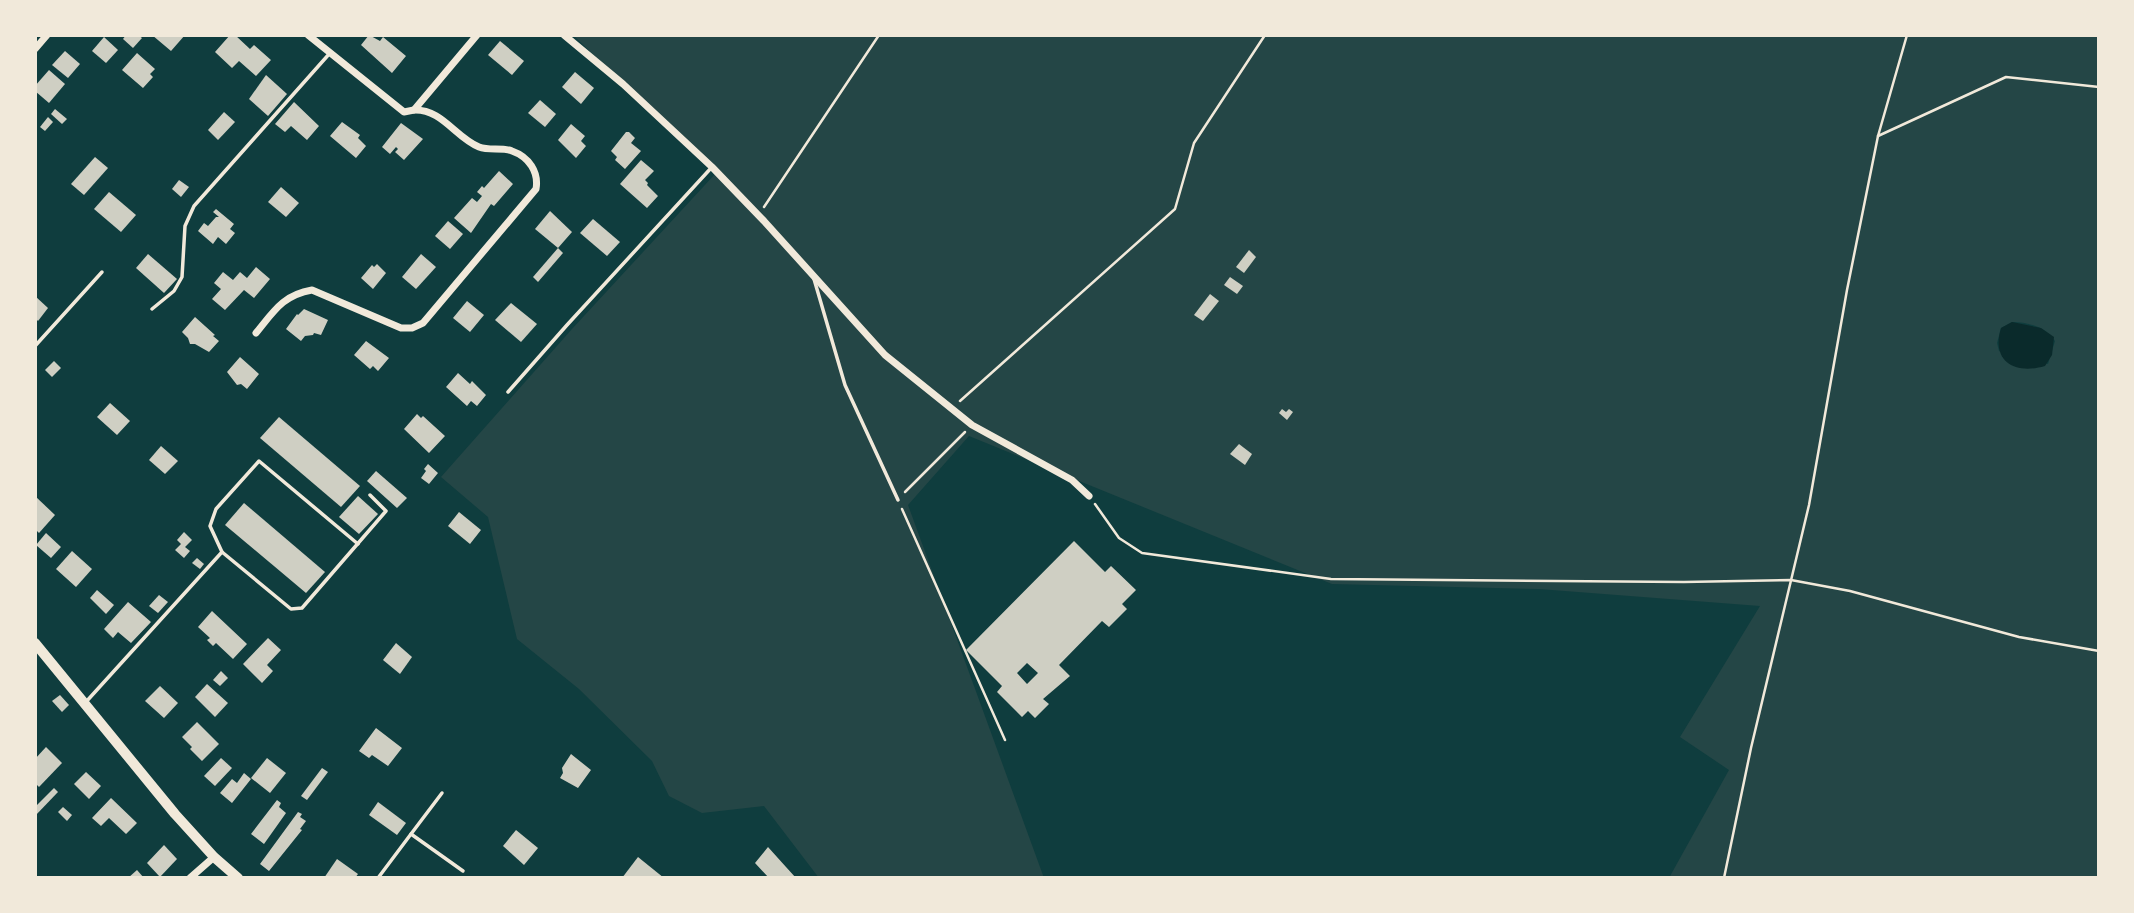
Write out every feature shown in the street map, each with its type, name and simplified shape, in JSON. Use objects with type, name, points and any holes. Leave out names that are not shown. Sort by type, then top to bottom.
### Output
[{"type":"street","points":[[35,49],[47,35]]},
{"type":"street","points":[[256,333],[285,299],[312,290],[401,328],[412,328],[423,323],[536,189],[538,177],[532,166],[522,157],[512,151],[481,148],[426,110],[404,112],[308,35]]},
{"type":"street","points":[[414,110],[477,35]]},
{"type":"street","points":[[564,35],[623,84],[712,167],[885,355],[972,425],[1072,480],[1089,496]]},
{"type":"street","points":[[35,643],[136,768],[214,857],[239,878]]},
{"type":"street","points":[[190,878],[214,857]]},
{"type":"lane","points":[[152,309],[174,291],[182,276],[185,226],[194,206],[330,53]]},
{"type":"lane","points":[[508,392],[712,167]]},
{"type":"lane","points":[[35,346],[102,272]]},
{"type":"lane","points":[[814,277],[845,385],[898,500]]},
{"type":"lane","points":[[358,544],[259,461],[216,509],[210,526],[222,552],[291,609],[302,608],[358,544],[386,511],[370,495]]},
{"type":"lane","points":[[84,705],[222,552]]},
{"type":"lane","points":[[378,878],[442,793]]},
{"type":"lane","points":[[411,834],[463,871]]},
{"type":"path","points":[[759,215],[879,35]]},
{"type":"path","points":[[951,408],[1175,209],[1194,143],[1265,35]]},
{"type":"path","points":[[1724,878],[1751,748],[1809,505],[1847,290],[1878,136],[1907,35]]},
{"type":"path","points":[[1878,136],[2006,77],[2099,87]]},
{"type":"path","points":[[972,425],[898,500],[1005,740]]},
{"type":"path","points":[[1089,496],[1119,538],[1142,552],[1331,579],[1684,582],[1791,580],[1850,591],[2019,637],[2099,651]]},
{"type":"shaded area","points":[[573,35],[2099,35],[2099,878],[1669,878],[1729,770],[1680,737],[1760,606],[1539,589],[1332,584],[969,436],[908,505],[1044,878],[819,878],[764,806],[702,813],[669,796],[652,761],[579,689],[517,639],[488,517],[441,477],[572,329],[716,173]],"holes":[[[2018,322],[2042,329],[2055,341],[2048,364],[1999,351],[1997,343],[2001,328]]]},
{"type":"shaded area","points":[[2012,322],[2041,328],[2054,337],[2052,355],[2045,366],[2015,367],[2002,357],[1999,349],[2001,328]]},
{"type":"building","points":[[126,35],[138,35],[142,38],[133,48],[123,39]]},
{"type":"building","points":[[152,35],[185,35],[171,51]]},
{"type":"building","points":[[230,35],[235,35],[250,49],[254,45],[271,60],[256,76],[239,61],[232,68],[215,52]]},
{"type":"building","points":[[369,35],[380,41],[383,37],[406,56],[392,73],[361,45]]},
{"type":"building","points":[[104,37],[118,50],[106,63],[92,51]]},
{"type":"building","points":[[500,41],[524,61],[512,75],[488,55]]},
{"type":"building","points":[[65,51],[80,64],[68,78],[52,65]]},
{"type":"building","points":[[137,53],[155,69],[150,74],[153,77],[143,88],[122,70]]},
{"type":"building","points":[[49,70],[65,84],[49,103],[35,91],[35,86]]},
{"type":"building","points":[[575,72],[594,88],[581,104],[562,87]]},
{"type":"building","points":[[266,75],[287,94],[268,116],[249,99]]},
{"type":"building","points":[[540,100],[556,114],[545,127],[528,113]]},
{"type":"building","points":[[294,102],[319,126],[307,140],[291,126],[285,132],[275,124]]},
{"type":"building","points":[[55,109],[67,119],[62,124],[51,114]]},
{"type":"building","points":[[224,112],[235,122],[218,140],[208,130]]},
{"type":"building","points":[[48,117],[53,122],[45,131],[40,127]]},
{"type":"building","points":[[342,122],[360,135],[358,138],[366,146],[356,158],[330,136]]},
{"type":"building","points":[[401,123],[423,139],[404,160],[395,152],[398,149],[396,147],[390,154],[382,147]]},
{"type":"building","points":[[571,124],[585,136],[581,141],[586,146],[576,158],[558,140]]},
{"type":"building","points":[[626,132],[635,138],[631,143],[641,151],[625,169],[615,160],[617,157],[611,151]]},
{"type":"building","points":[[95,157],[108,168],[84,195],[71,184]]},
{"type":"building","points":[[641,160],[654,171],[645,180],[658,196],[647,208],[620,184]]},
{"type":"building","points":[[499,171],[513,184],[494,206],[491,204],[471,233],[454,218],[472,198],[477,202],[482,196],[477,192]]},
{"type":"building","points":[[179,180],[189,187],[181,197],[172,189]]},
{"type":"building","points":[[281,187],[299,203],[286,217],[268,202]]},
{"type":"building","points":[[109,192],[136,215],[121,232],[94,209]]},
{"type":"building","points":[[216,209],[234,224],[230,229],[235,233],[226,244],[218,237],[213,244],[198,231],[204,223],[208,226],[219,217],[213,212]]},
{"type":"building","points":[[550,211],[572,232],[558,248],[535,229]]},
{"type":"building","points":[[593,219],[620,242],[607,256],[580,233]]},
{"type":"building","points":[[448,221],[463,234],[450,249],[435,236]]},
{"type":"building","points":[[558,248],[563,253],[538,282],[533,277]]},
{"type":"building","points":[[1249,250],[1256,257],[1244,273],[1236,267]]},
{"type":"building","points":[[148,254],[177,279],[164,293],[136,268]]},
{"type":"building","points":[[421,254],[436,267],[416,289],[402,277]]},
{"type":"building","points":[[377,264],[386,273],[373,289],[361,278],[372,265],[374,267]]},
{"type":"building","points":[[256,267],[270,279],[254,298],[244,290],[225,310],[212,299],[221,289],[214,283],[223,272],[233,280],[240,272],[247,278]]},
{"type":"building","points":[[1230,277],[1243,286],[1237,294],[1224,285]]},
{"type":"building","points":[[1210,294],[1219,301],[1203,321],[1194,315]]},
{"type":"building","points":[[35,296],[48,308],[38,321],[35,318]]},
{"type":"building","points":[[467,301],[484,315],[470,332],[453,318]]},
{"type":"building","points":[[511,303],[537,324],[521,342],[495,320]]},
{"type":"building","points":[[304,309],[328,320],[321,335],[314,333],[305,336],[301,341],[286,329]]},
{"type":"building","points":[[195,317],[219,341],[209,352],[190,344],[182,332]]},
{"type":"building","points":[[366,341],[389,358],[378,371],[373,366],[370,369],[354,355]]},
{"type":"building","points":[[240,357],[259,374],[247,389],[241,384],[237,385],[227,372]]},
{"type":"building","points":[[54,361],[61,368],[52,377],[45,370]]},
{"type":"building","points":[[458,373],[470,384],[472,381],[486,395],[477,406],[471,401],[467,406],[446,387]]},
{"type":"building","points":[[110,403],[130,421],[117,435],[97,417]]},
{"type":"building","points":[[1282,409],[1293,412],[1287,420],[1279,413]]},
{"type":"building","points":[[417,414],[421,418],[423,416],[445,436],[429,453],[404,429]]},
{"type":"building","points":[[279,417],[360,486],[341,507],[260,438]]},
{"type":"building","points":[[1239,444],[1252,454],[1245,465],[1230,454]]},
{"type":"building","points":[[161,446],[178,461],[165,474],[149,460]]},
{"type":"building","points":[[428,464],[438,473],[429,484],[421,478]]},
{"type":"building","points":[[376,471],[407,498],[397,508],[367,481]]},
{"type":"building","points":[[35,496],[55,515],[39,533],[35,529]]},
{"type":"building","points":[[358,496],[378,514],[359,534],[339,517]]},
{"type":"building","points":[[244,503],[325,572],[306,593],[225,525]]},
{"type":"building","points":[[459,512],[481,530],[470,544],[448,526]]},
{"type":"building","points":[[184,532],[192,540],[185,547],[190,551],[184,558],[175,550],[181,544],[177,540]]},
{"type":"building","points":[[46,533],[61,547],[51,558],[36,545]]},
{"type":"building","points":[[1074,541],[1105,572],[1111,566],[1136,590],[1122,604],[1127,609],[1109,627],[1102,621],[1059,665],[1070,676],[1043,699],[1049,704],[1035,718],[1028,711],[1022,717],[997,692],[1002,686],[966,650]],"holes":[[[1027,663],[1038,673],[1027,684],[1017,673]]]},
{"type":"building","points":[[72,551],[92,569],[76,587],[56,569]]},
{"type":"building","points":[[197,558],[204,564],[200,569],[192,563]]},
{"type":"building","points":[[97,590],[114,605],[106,614],[90,598]]},
{"type":"building","points":[[159,595],[168,602],[158,613],[149,606]]},
{"type":"building","points":[[128,602],[151,622],[131,643],[118,632],[113,638],[104,629]]},
{"type":"building","points":[[212,611],[247,644],[233,659],[216,643],[213,646],[207,640],[210,638],[198,627]]},
{"type":"building","points":[[268,638],[281,650],[267,665],[273,671],[262,683],[243,664]]},
{"type":"building","points":[[396,643],[412,657],[400,674],[383,660]]},
{"type":"building","points":[[221,671],[228,678],[220,686],[213,680]]},
{"type":"building","points":[[207,684],[228,703],[215,717],[195,697]]},
{"type":"building","points":[[160,686],[178,703],[164,718],[145,701]]},
{"type":"building","points":[[60,695],[69,705],[62,712],[52,701]]},
{"type":"building","points":[[197,722],[219,744],[202,761],[182,737]]},
{"type":"building","points":[[376,728],[402,748],[388,766],[372,755],[369,758],[359,751]]},
{"type":"building","points":[[46,747],[62,763],[39,787],[35,783],[35,759]]},
{"type":"building","points":[[571,754],[591,770],[578,788],[560,778],[562,768]]},
{"type":"building","points":[[221,758],[232,768],[215,786],[204,776]]},
{"type":"building","points":[[267,758],[286,773],[270,793],[251,778]]},
{"type":"building","points":[[322,768],[328,772],[307,800],[301,796]]},
{"type":"building","points":[[86,772],[101,786],[89,799],[74,784]]},
{"type":"building","points":[[244,773],[251,779],[232,803],[220,793],[232,779],[237,783]]},
{"type":"building","points":[[54,788],[58,792],[35,816],[35,807]]},
{"type":"building","points":[[111,798],[137,823],[126,834],[109,818],[101,826],[92,818]]},
{"type":"building","points":[[277,800],[281,803],[279,807],[286,813],[264,844],[251,834]]},
{"type":"building","points":[[378,802],[406,823],[397,835],[369,815]]},
{"type":"building","points":[[63,807],[72,815],[67,821],[58,812]]},
{"type":"building","points":[[298,812],[306,821],[300,829],[302,830],[269,871],[260,864]]},
{"type":"building","points":[[516,830],[538,848],[524,865],[503,846]]},
{"type":"building","points":[[164,845],[177,859],[160,877],[147,863]]},
{"type":"building","points":[[768,847],[796,878],[769,878],[755,863]]},
{"type":"building","points":[[638,857],[664,878],[622,878]]},
{"type":"building","points":[[337,859],[358,874],[355,878],[324,878]]},
{"type":"building","points":[[137,870],[144,878],[128,878]]}]
